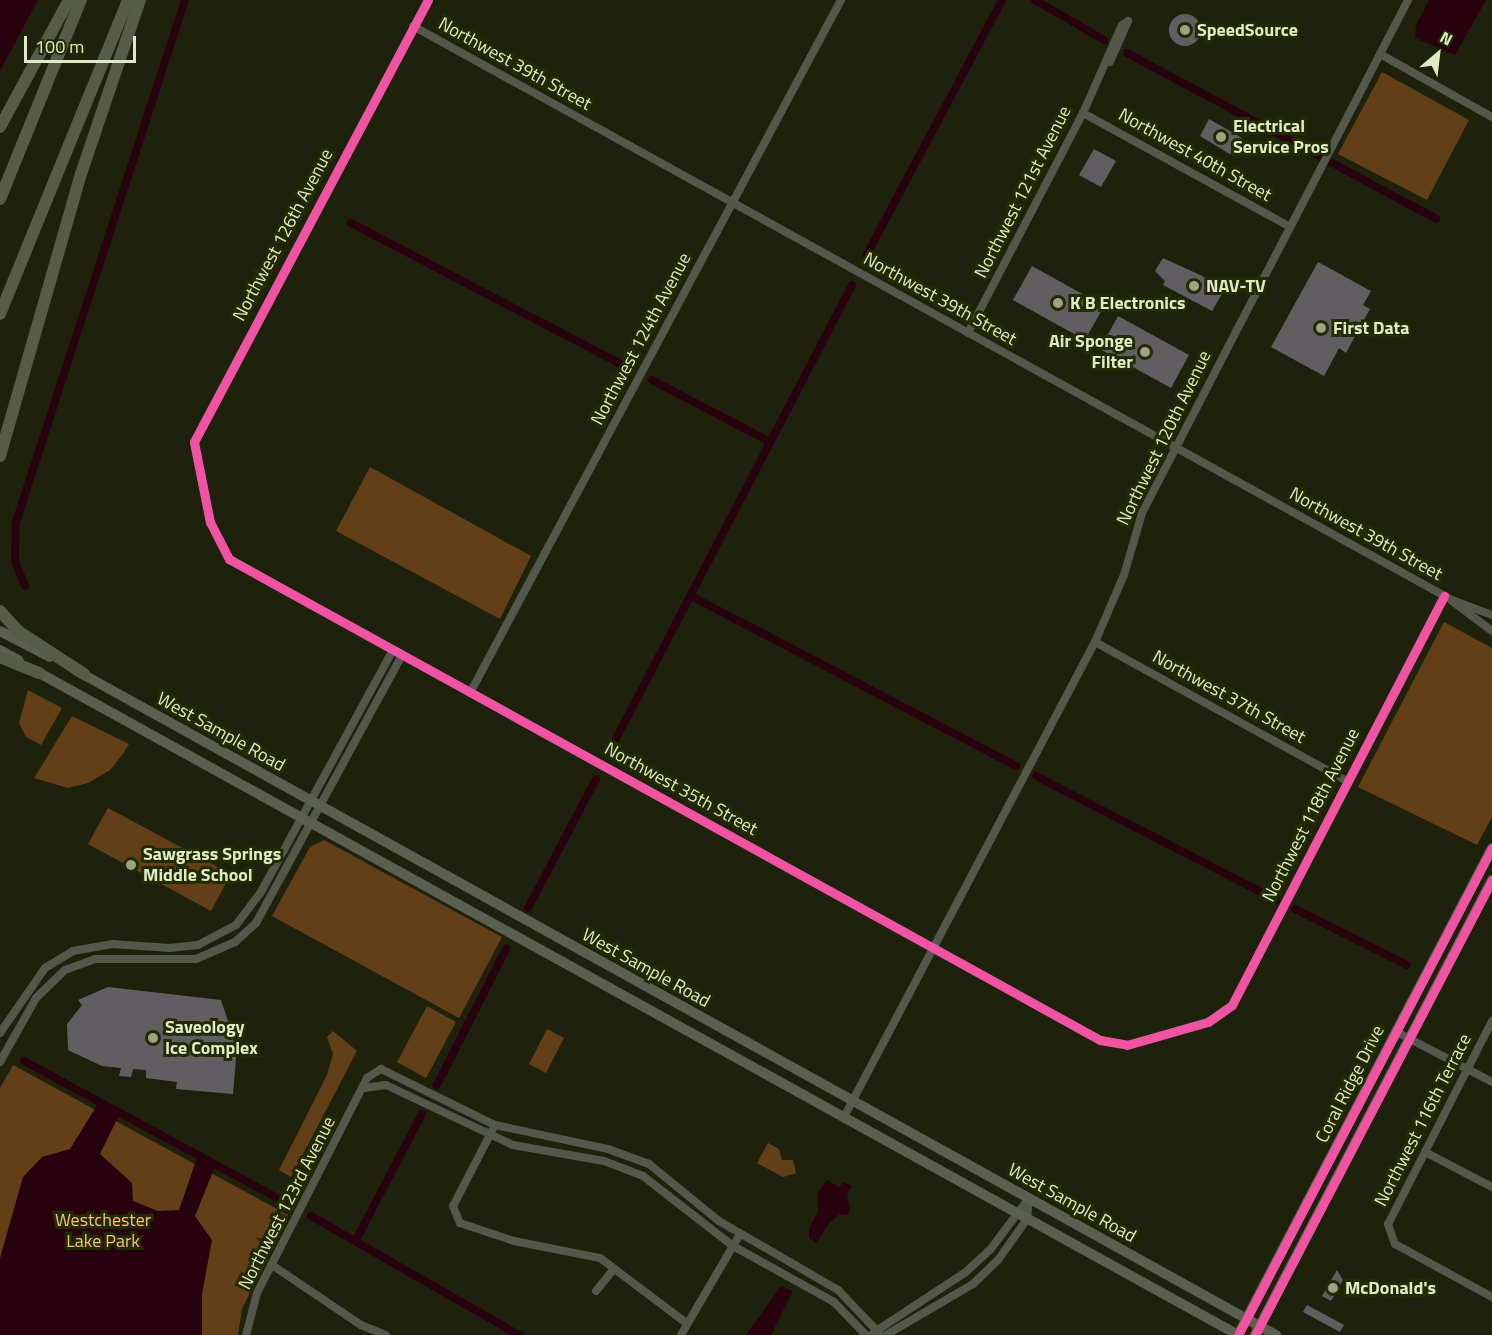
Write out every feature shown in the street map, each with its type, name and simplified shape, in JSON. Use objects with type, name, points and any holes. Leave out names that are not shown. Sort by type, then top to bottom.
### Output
[{"type":"highway","points":[[0,127],[69,0]]},
{"type":"highway","points":[[0,200],[81,0]]},
{"type":"highway","points":[[0,314],[128,0]]},
{"type":"highway","points":[[0,456],[87,155],[140,0]]},
{"type":"highway","points":[[0,611],[18,631],[84,674]]},
{"type":"highway","points":[[0,657],[39,673]]},
{"type":"main road","name":"West Sample Road","points":[[0,630],[84,674],[1247,1318],[1257,1330],[1276,1335]]},
{"type":"main road","name":"West Sample Road","points":[[0,650],[1238,1335]]},
{"type":"main road","name":"Coral Ridge Drive","points":[[1238,1335],[1492,848]]},
{"type":"main road","points":[[1485,862],[1486,892]]},
{"type":"main road","name":"Coral Ridge Drive","points":[[1257,1330],[1492,879]]},
{"type":"street","name":"Northwest 126th Avenue","points":[[201,492],[194,457],[200,427],[428,0]]},
{"type":"street","name":"Northwest 124th Avenue","points":[[470,693],[841,0]]},
{"type":"street","name":"Northwest 120th Avenue","points":[[844,1118],[935,950],[1095,642],[1124,575],[1142,513],[1408,0]]},
{"type":"street","name":"Northwest 121st Avenue","points":[[968,333],[1083,113],[1122,25],[1128,21],[1126,35],[1105,66]]},
{"type":"street","name":"Northwest 39th Street","points":[[413,26],[1448,598],[1492,615]]},
{"type":"street","points":[[1380,54],[1492,117]]},
{"type":"street","name":"Northwest 40th Street","points":[[1083,113],[1290,227]]},
{"type":"street","name":"Northwest 35th Street","points":[[201,492],[217,542],[229,559],[935,950],[1113,1045],[1134,1044],[1188,1028]]},
{"type":"street","name":"Northwest 39th Street","points":[[1448,598],[1492,631]]},
{"type":"street","name":"Northwest 118th Avenue","points":[[1188,1028],[1223,1014],[1232,1005],[1347,781],[1448,598]]},
{"type":"street","name":"Northwest 37th Street","points":[[1095,642],[1347,781]]},
{"type":"street","points":[[316,804],[393,650]]},
{"type":"street","points":[[0,1033],[45,968],[92,946],[198,945],[236,925],[253,905],[307,820],[402,655]]},
{"type":"street","points":[[0,1062],[28,1010],[55,977],[95,959],[177,962],[196,959],[235,942],[264,911],[307,820]]},
{"type":"street","points":[[45,968],[55,977]]},
{"type":"street","name":"Northwest 116th Terrace","points":[[1492,1021],[1388,1224],[1388,1235],[1395,1244],[1492,1297]]},
{"type":"street","points":[[1395,1031],[1492,1082]]},
{"type":"street","points":[[364,1088],[374,1071],[388,1070],[495,1125],[608,1149],[649,1164],[740,1234],[838,1290],[876,1333],[966,1272],[990,1250],[1015,1212],[1029,1198]]},
{"type":"street","points":[[364,1088],[386,1084],[489,1136],[534,1150],[604,1161],[643,1176],[733,1246],[834,1302],[866,1335]]},
{"type":"street","name":"Northwest 123rd Avenue","points":[[246,1335],[257,1293],[364,1088]]},
{"type":"street","points":[[495,1125],[453,1206],[454,1215],[460,1223],[514,1241],[586,1253],[685,1322]]},
{"type":"street","points":[[1425,1152],[1492,1187]]},
{"type":"street","points":[[643,1176],[649,1164]]},
{"type":"street","points":[[886,1335],[973,1284],[998,1260],[1027,1219],[1029,1198]]},
{"type":"street","points":[[681,1335],[685,1322],[740,1234]]},
{"type":"street","points":[[272,1265],[361,1325],[386,1335]]},
{"type":"street","points":[[596,1291],[613,1270]]},
{"type":"street","points":[[356,1335],[361,1325]]},
{"type":"green space","points":[[1382,72],[1469,120],[1427,200],[1338,154]]},
{"type":"green space","points":[[370,467],[531,556],[500,619],[336,531]]},
{"type":"green space","points":[[1444,622],[1492,648],[1492,817],[1477,845],[1358,787]]},
{"type":"green space","points":[[28,690],[62,708],[41,745],[26,737],[19,723]]},
{"type":"green space","points":[[72,716],[129,744],[110,770],[88,783],[68,788],[34,778]]},
{"type":"green space","points":[[108,808],[231,874],[211,911],[88,844]]},
{"type":"green space","points":[[324,840],[502,937],[459,1018],[272,916],[310,847]]},
{"type":"green space","points":[[427,1006],[456,1022],[426,1078],[397,1062]]},
{"type":"green space","points":[[547,1029],[564,1038],[546,1073],[529,1064]]},
{"type":"green space","points":[[333,1031],[357,1051],[291,1177],[279,1170],[327,1075],[333,1054],[327,1037]]},
{"type":"green space","name":"Westchester Lake Park","points":[[13,1065],[288,1215],[242,1309],[238,1335],[0,1335],[0,1088]]},
{"type":"green space","points":[[768,1143],[779,1149],[782,1160],[793,1160],[796,1173],[783,1177],[757,1163]]},
{"type":"shaded area","points":[[0,0],[38,0],[0,71]]},
{"type":"shaded area","points":[[1429,0],[1486,0],[1455,55],[1415,38],[1416,25]]},
{"type":"shaded area","name":"Westchester Lake Park","points":[[99,1102],[120,1113],[100,1154],[132,1183],[133,1201],[158,1211],[179,1210],[198,1155],[216,1164],[195,1216],[212,1240],[202,1294],[202,1335],[0,1335],[0,1258],[23,1177],[42,1157],[70,1149]]},
{"type":"shaded area","points":[[827,1180],[839,1187],[844,1182],[852,1186],[847,1194],[850,1208],[848,1215],[840,1214],[830,1222],[816,1243],[809,1238],[809,1229],[818,1211],[818,1192]]},
{"type":"shaded area","points":[[781,1286],[793,1291],[771,1335],[746,1335]]},
{"type":"building","name":"SpeedSource","points":[[1185,14],[1197,18],[1201,30],[1197,42],[1185,46],[1173,42],[1169,30],[1173,18]]},
{"type":"building","name":"Electrical Service Pros","points":[[1209,119],[1242,138],[1233,156],[1200,136]]},
{"type":"building","points":[[1094,149],[1116,161],[1101,187],[1079,175]]},
{"type":"building","name":"NAV-TV","points":[[1163,258],[1226,287],[1212,311],[1163,285],[1165,281],[1155,271]]},
{"type":"building","name":"First Data","points":[[1318,262],[1371,291],[1363,305],[1370,309],[1346,353],[1339,348],[1324,376],[1271,347]]},
{"type":"building","name":"K B Electronics","points":[[1032,266],[1104,306],[1085,340],[1013,300]]},
{"type":"building","name":"Air Sponge Filter","points":[[1118,316],[1189,355],[1171,388],[1100,349]]},
{"type":"building","name":"Saveology Ice Complex","points":[[108,987],[221,1000],[228,1021],[239,1022],[233,1094],[176,1089],[177,1082],[146,1078],[146,1070],[133,1069],[131,1077],[119,1076],[121,1068],[102,1066],[68,1050],[67,1024],[82,1005],[78,1000]]},
{"type":"building","name":"McDonald's","points":[[1337,1270],[1343,1280],[1331,1301],[1322,1296]]},
{"type":"building","points":[[1307,1305],[1344,1325],[1340,1332],[1303,1312]]},
{"type":"waterway","points":[[25,586],[15,561],[16,522],[185,0]]},
{"type":"waterway","points":[[866,256],[1002,0]]},
{"type":"waterway","points":[[1035,0],[1104,40]]},
{"type":"waterway","points":[[1127,53],[1436,219]]},
{"type":"waterway","points":[[351,223],[628,368]]},
{"type":"waterway","points":[[608,754],[852,285]]},
{"type":"waterway","points":[[652,380],[770,442]]},
{"type":"waterway","points":[[691,596],[1016,766]]},
{"type":"waterway","points":[[1036,776],[1276,900]]},
{"type":"waterway","points":[[528,908],[596,779]]},
{"type":"waterway","points":[[1295,909],[1407,965]]},
{"type":"waterway","points":[[437,1085],[506,949]]},
{"type":"waterway","points":[[24,1061],[288,1204]]},
{"type":"waterway","points":[[356,1240],[422,1114]]},
{"type":"waterway","points":[[311,1216],[519,1335]]},
{"type":"cycle path","points":[[428,0],[194,442],[210,522],[229,559],[1100,1040],[1127,1045],[1208,1022],[1232,1005],[1444,596]]},
{"type":"cycle path","points":[[1238,1335],[1492,848]]},
{"type":"cycle path","points":[[1255,1335],[1492,880]]},
{"type":"place","name":"SpeedSource","points":[[1185,30]]},
{"type":"place","name":"Electrical Service Pros","points":[[1221,137]]},
{"type":"place","name":"NAV-TV","points":[[1194,286]]},
{"type":"place","name":"K B Electronics","points":[[1058,303]]},
{"type":"place","name":"First Data","points":[[1321,328]]},
{"type":"place","name":"Air Sponge Filter","points":[[1145,352]]},
{"type":"place","name":"Sawgrass Springs Middle School","points":[[131,865]]},
{"type":"place","name":"Saveology Ice Complex","points":[[153,1038]]},
{"type":"place","name":"McDonald's","points":[[1333,1288]]}]
